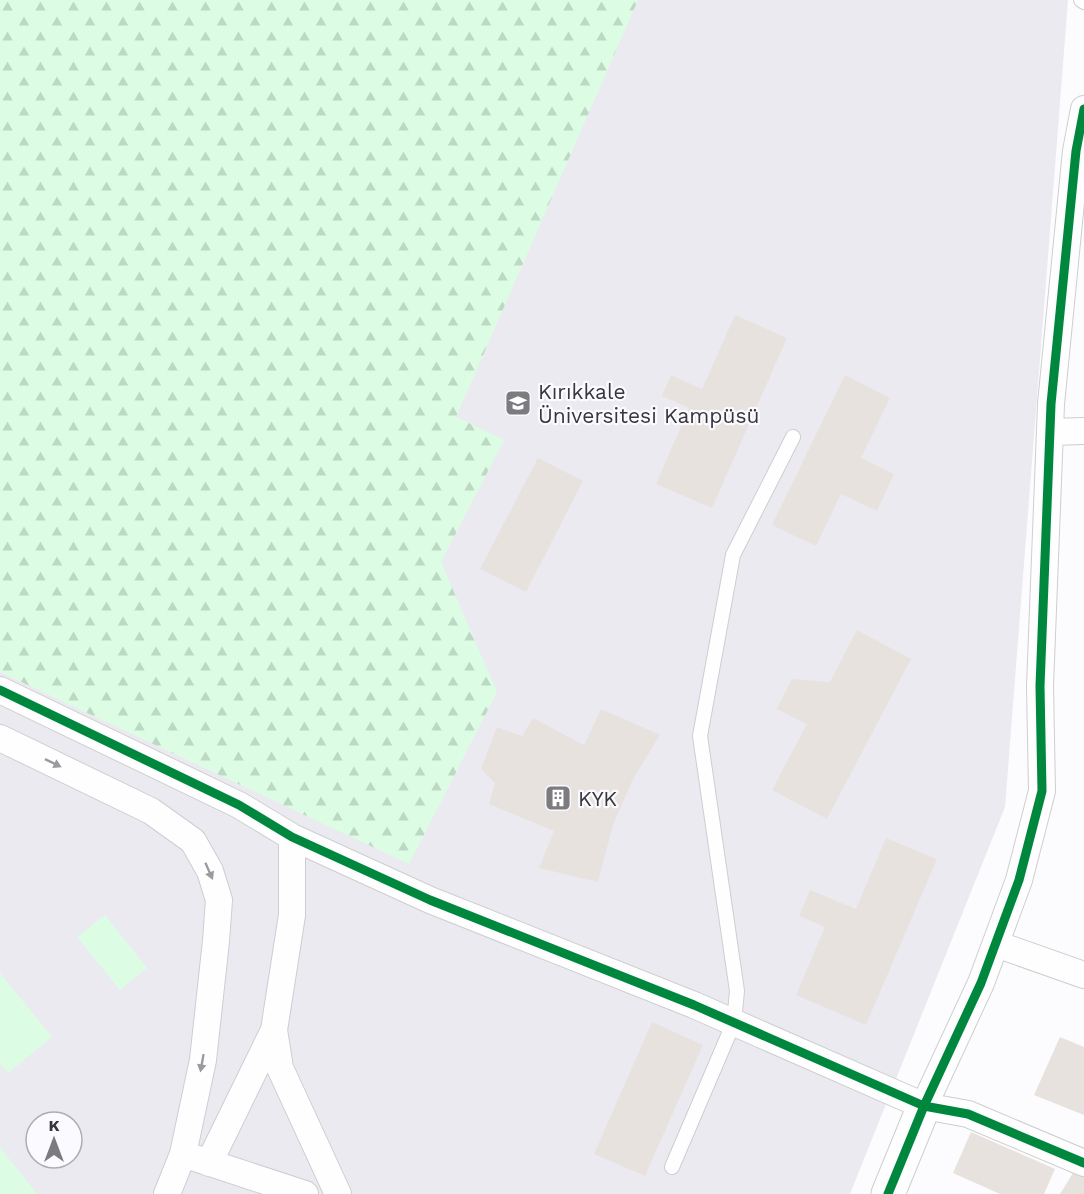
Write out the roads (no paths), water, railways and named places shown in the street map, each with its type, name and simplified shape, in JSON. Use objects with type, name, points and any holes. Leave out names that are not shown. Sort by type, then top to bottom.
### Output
[{"type":"street","points":[[888,1194],[924,1106],[981,983],[996,944],[1019,880],[1042,791],[1040,686],[1050,432],[1076,151],[1084,109]]},
{"type":"street","points":[[1050,432],[1084,432]]},
{"type":"street","points":[[0,690],[239,805],[292,837],[430,900],[734,1022],[924,1106],[968,1114],[1084,1163]]},
{"type":"street","points":[[0,738],[151,811],[193,841],[210,871],[219,900],[203,1060],[183,1154],[167,1194]]},
{"type":"street","points":[[209,1163],[274,1030],[292,915],[292,837]]},
{"type":"street","points":[[996,944],[1084,975]]},
{"type":"street","points":[[274,1030],[280,1068],[338,1194]]},
{"type":"street","points":[[183,1154],[304,1194]]},
{"type":"lane","points":[[672,1167],[734,1022],[737,991],[700,736],[733,555],[793,437]]},
{"type":"place","name":"Kırıkkale Üniversitesi Kampüsü","points":[[518,403]]},
{"type":"place","name":"KYK","points":[[558,798]]}]
